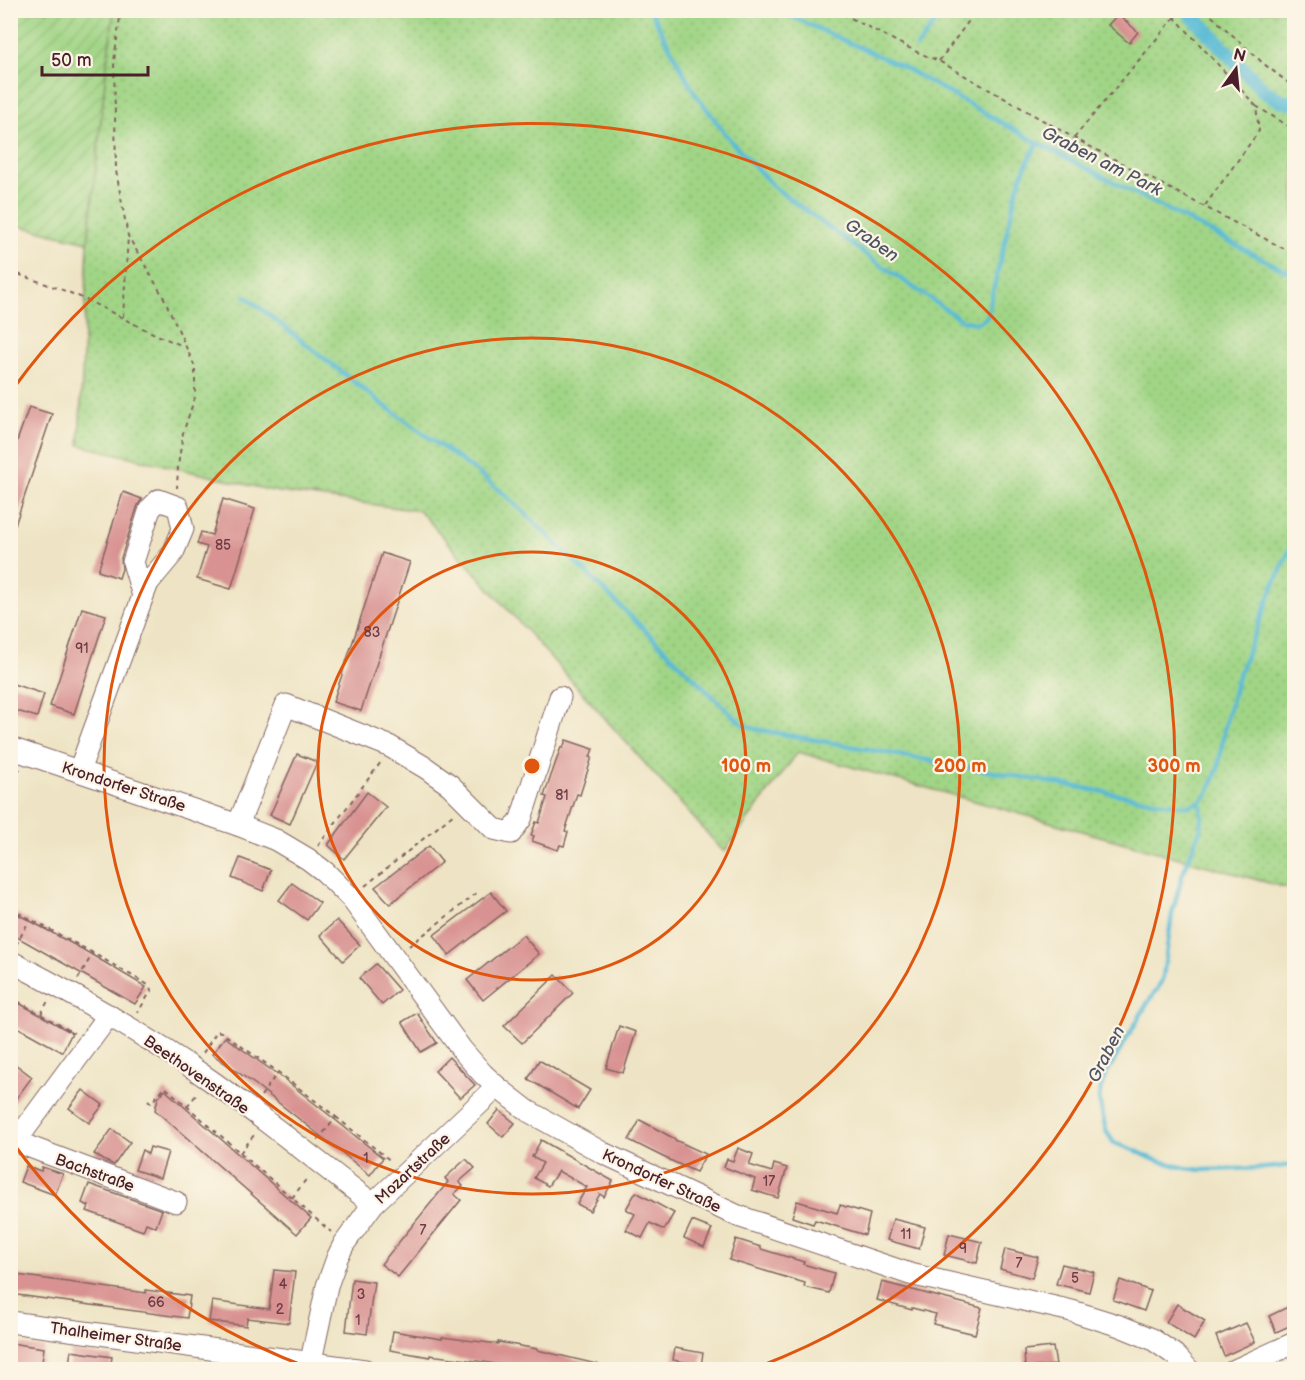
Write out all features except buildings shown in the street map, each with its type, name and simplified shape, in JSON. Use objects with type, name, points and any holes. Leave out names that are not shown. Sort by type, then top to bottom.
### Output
[{"type":"street","points":[[79,771],[148,583],[173,553],[183,528],[178,507],[159,500],[150,509],[133,562],[143,596]]},
{"type":"street","points":[[238,825],[286,705],[392,748],[450,785],[494,829],[511,833],[521,819],[560,697]]},
{"type":"street","name":"Krondorfer Straße","points":[[14,750],[238,825],[276,840],[308,859],[351,898],[472,1063],[497,1087],[528,1111],[603,1153],[738,1216],[910,1274],[1072,1311],[1120,1326],[1152,1339],[1175,1355],[1189,1370]]},
{"type":"street","name":"Beethovenstraße","points":[[13,953],[70,993],[193,1069],[373,1204]]},
{"type":"street","name":"Bachstraße","points":[[12,1142],[19,1137],[109,1015]]},
{"type":"street","name":"Mozartstraße","points":[[309,1366],[327,1286],[344,1244],[373,1204],[497,1087]]},
{"type":"street","name":"Bachstraße","points":[[12,1142],[176,1202]]},
{"type":"street","name":"Thalheimer Straße","points":[[10,1322],[309,1366],[365,1370]]},
{"type":"street","points":[[1235,1370],[1294,1343]]},
{"type":"path","points":[[121,10],[114,61],[116,171],[128,236],[123,317]]},
{"type":"path","points":[[835,10],[939,61],[1074,138],[1294,254]]},
{"type":"path","points":[[939,61],[977,10]]},
{"type":"path","points":[[1168,10],[1256,106],[1290,127],[1294,126]]},
{"type":"path","points":[[1074,138],[1174,18],[1184,10]]},
{"type":"path","points":[[1205,10],[1264,64],[1290,84],[1294,84]]},
{"type":"path","points":[[1204,207],[1259,131],[1256,106]]},
{"type":"path","points":[[128,236],[164,298],[195,367],[195,397],[183,434],[177,466],[178,507]]},
{"type":"path","points":[[10,271],[77,296],[162,338],[186,346]]},
{"type":"path","points":[[316,848],[392,748]]},
{"type":"path","points":[[10,795],[14,750]]},
{"type":"path","points":[[362,888],[468,803]]},
{"type":"path","points":[[393,957],[478,892]]},
{"type":"path","points":[[10,908],[150,986],[151,991],[128,1027]]},
{"type":"path","points":[[13,953],[30,919]]},
{"type":"path","points":[[70,993],[93,953]]},
{"type":"path","points":[[10,997],[75,1033],[88,1044]]},
{"type":"path","points":[[193,1069],[217,1031],[220,1032],[278,1072],[406,1173]]},
{"type":"path","points":[[240,1153],[278,1072]]},
{"type":"path","points":[[147,1100],[151,1103],[165,1088],[344,1244]]},
{"type":"path","points":[[292,1198],[336,1117]]},
{"type":"green space","points":[[11,10],[114,11],[88,242],[11,224]]},
{"type":"green space","points":[[114,11],[1294,11],[1294,890],[798,752],[724,852],[420,511],[273,491],[79,445],[88,242]]},
{"type":"waterway","name":"Graben","points":[[650,10],[694,92],[730,140],[775,188],[872,259],[963,321],[978,323],[987,317],[1017,189],[1038,143]]},
{"type":"waterway","name":"Graben am Park","points":[[777,10],[903,67],[1038,143],[1294,275]]},
{"type":"waterway","name":"Graben am Park","points":[[917,47],[944,10]]},
{"type":"waterway","points":[[1187,10],[1264,91],[1280,100],[1294,103]]},
{"type":"waterway","points":[[245,296],[381,403],[477,472],[512,501],[731,714],[744,725],[755,729],[1166,803],[1188,806],[1200,802],[1207,795],[1218,769],[1225,726],[1237,679],[1294,540]]},
{"type":"waterway","name":"Graben","points":[[1200,802],[1201,828],[1183,873],[1172,914],[1163,977],[1106,1074],[1101,1087],[1099,1099],[1106,1131],[1114,1143],[1153,1159],[1185,1168],[1202,1170],[1294,1165]]}]
